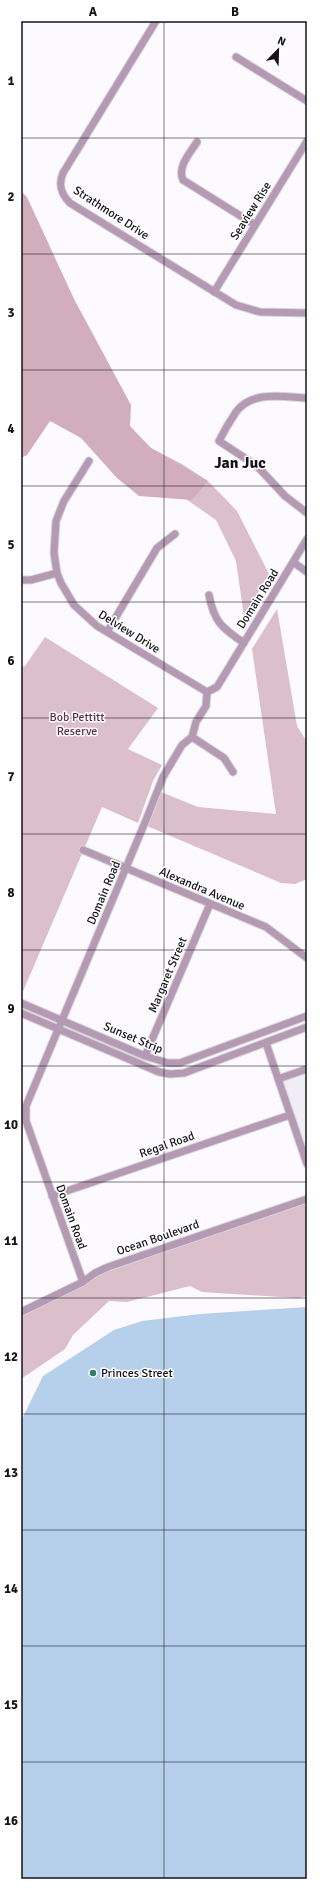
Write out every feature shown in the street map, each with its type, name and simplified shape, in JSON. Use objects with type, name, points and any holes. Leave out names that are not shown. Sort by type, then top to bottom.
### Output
[{"type":"street","name":"Strathmore Drive","points":[[156,21],[66,167],[60,180],[60,186],[65,197],[70,203],[236,305],[251,311],[307,313]]},
{"type":"street","points":[[236,57],[307,101]]},
{"type":"street","name":"Seaview Rise","points":[[214,292],[307,141]]},
{"type":"street","points":[[197,142],[182,166],[181,174],[183,180],[255,225]]},
{"type":"street","points":[[307,398],[268,397],[253,400],[236,412],[219,441],[257,466],[285,496],[307,513]]},
{"type":"street","name":"Delview Drive","points":[[89,461],[64,501],[56,521],[53,542],[57,573],[74,605],[89,620],[207,692]]},
{"type":"street","points":[[107,632],[157,548],[175,534]]},
{"type":"street","name":"Domain Road","points":[[83,1282],[26,1121],[24,1111],[163,778],[182,745],[192,737],[196,722],[206,706],[207,692],[217,688],[307,539]]},
{"type":"street","points":[[294,562],[307,572]]},
{"type":"street","points":[[21,580],[31,580],[57,573]]},
{"type":"street","points":[[209,595],[212,611],[218,623],[229,633],[244,643]]},
{"type":"street","points":[[192,737],[224,758],[233,772]]},
{"type":"street","name":"Alexandra Avenue","points":[[83,850],[266,927],[307,958]]},
{"type":"street","name":"Margaret Street","points":[[145,1056],[210,904]]},
{"type":"street","name":"Sunset Strip","points":[[21,1003],[62,1019],[145,1056],[168,1063],[180,1063],[307,1016]]},
{"type":"street","name":"Sunset Strip","points":[[21,1013],[159,1072],[170,1074],[184,1072],[307,1027]]},
{"type":"street","points":[[266,1043],[307,1164]]},
{"type":"street","points":[[278,1079],[307,1069]]},
{"type":"street","name":"Regal Road","points":[[52,1196],[290,1114]]},
{"type":"street","name":"Ocean Boulevard","points":[[21,1312],[83,1282],[95,1273],[108,1267],[307,1199]]},
{"type":"shaded area","points":[[21,191],[27,197],[74,299],[131,405],[130,426],[151,448],[208,481],[192,500],[139,496],[117,478],[81,438],[50,421],[27,455],[21,458]]},
{"type":"shaded area","points":[[307,1071],[307,1156],[281,1080]]},
{"type":"green space","points":[[147,446],[182,464],[208,481],[237,511],[269,574],[244,616],[236,561],[216,520],[180,495]]},
{"type":"green space","points":[[277,609],[297,726],[307,742],[307,879],[295,884],[281,883],[147,826],[161,792],[198,807],[276,814],[252,649]]},
{"type":"green space","name":"Bob Pettitt Reserve","points":[[45,637],[158,708],[128,749],[162,765],[153,781],[138,823],[102,807],[21,996],[21,667],[25,666]]},
{"type":"green space","points":[[307,1199],[307,1296],[298,1298],[202,1292],[190,1286],[127,1302],[109,1301],[73,1335],[65,1349],[21,1379],[21,1312],[95,1273]]},
{"type":"water","points":[[307,1307],[307,1879],[21,1879],[21,1421],[43,1376],[114,1330],[142,1321],[200,1314]]},
{"type":"place","name":"Princes Street","points":[[93,1373]]},
{"type":"district","name":"Jan Juc","points":[[240,463]]}]
